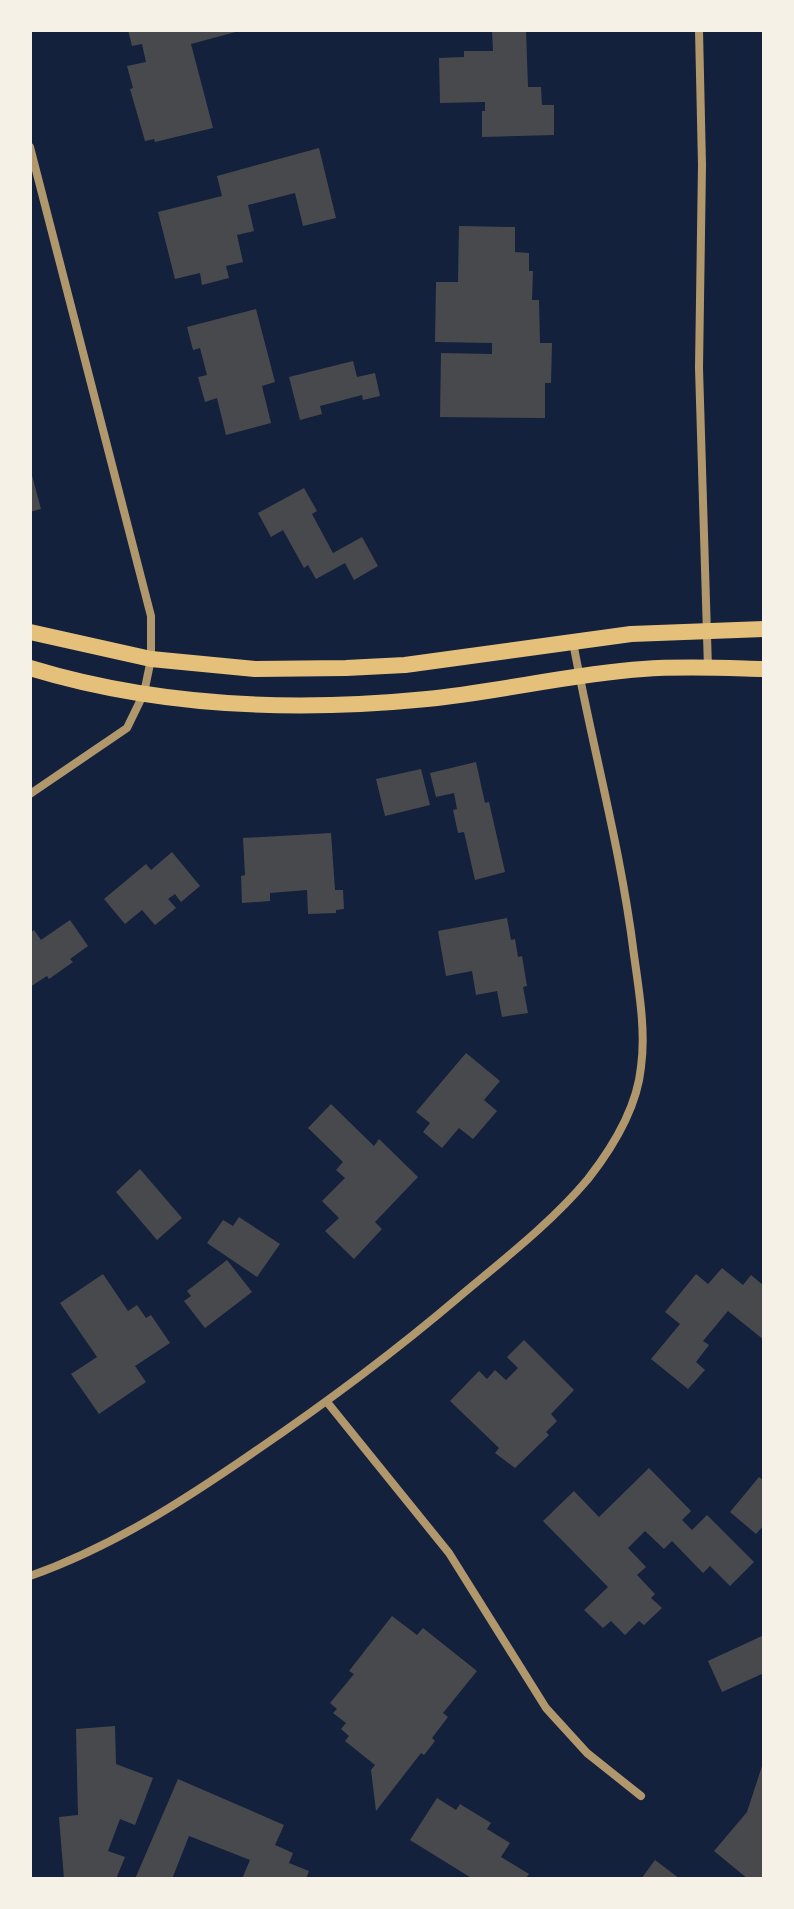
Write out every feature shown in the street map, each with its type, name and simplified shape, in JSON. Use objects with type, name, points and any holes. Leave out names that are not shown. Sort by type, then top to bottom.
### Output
[{"type":"main road","points":[[30,632],[151,659],[255,669],[405,665],[631,634],[764,629]]},
{"type":"main road","points":[[30,668],[144,693],[228,703],[334,705],[429,699],[643,669],[764,669]]},
{"type":"street","points":[[699,30],[702,165],[699,368],[708,668]]},
{"type":"street","points":[[30,147],[151,616],[151,659],[144,693],[127,728],[30,794]]},
{"type":"street","points":[[30,1576],[74,1560],[135,1529],[200,1489],[388,1358],[520,1246],[586,1180],[612,1146],[637,1092],[642,1065],[639,995],[626,887],[573,641]]},
{"type":"street","points":[[327,1402],[449,1553],[546,1708],[587,1753],[641,1796]]},
{"type":"building","points":[[128,30],[243,30],[191,44],[213,128],[155,142],[154,139],[145,141],[130,89],[133,88],[127,66],[146,62],[142,44],[132,46]]},
{"type":"building","points":[[492,30],[526,30],[528,87],[541,87],[542,105],[554,105],[554,135],[482,137],[485,102],[440,103],[439,58],[464,57],[464,51],[493,51]]},
{"type":"building","points":[[319,148],[336,218],[303,226],[295,193],[248,205],[254,231],[237,235],[243,262],[226,266],[229,278],[202,285],[200,273],[175,279],[158,212],[222,196],[217,176]]},
{"type":"building","points":[[459,226],[515,227],[515,252],[529,253],[529,271],[533,271],[532,300],[539,300],[540,343],[552,343],[551,383],[545,383],[545,418],[440,417],[441,353],[492,354],[492,343],[435,342],[436,282],[458,282]]},
{"type":"building","points":[[256,309],[275,382],[262,386],[271,423],[226,435],[217,398],[205,402],[198,377],[207,375],[200,348],[193,350],[187,327]]},
{"type":"building","points":[[353,361],[357,377],[375,373],[380,396],[363,400],[362,395],[320,406],[322,414],[300,420],[289,377]]},
{"type":"building","points":[[30,468],[41,509],[30,512]]},
{"type":"building","points":[[304,488],[317,511],[312,514],[333,553],[362,537],[378,566],[354,580],[345,563],[316,579],[308,565],[304,568],[283,530],[271,537],[258,513]]},
{"type":"building","points":[[476,762],[505,872],[475,880],[464,832],[458,833],[453,810],[457,809],[454,793],[436,797],[430,773]]},
{"type":"building","points":[[421,769],[430,805],[385,816],[376,779]]},
{"type":"building","points":[[331,833],[335,890],[343,890],[344,909],[336,910],[336,913],[308,914],[307,890],[270,893],[270,901],[242,903],[241,876],[245,875],[243,838]]},
{"type":"building","points":[[172,852],[200,886],[181,902],[175,894],[168,899],[176,908],[155,925],[142,910],[125,924],[104,899],[146,864],[151,870]]},
{"type":"building","points":[[507,918],[511,940],[515,939],[518,957],[522,956],[528,1013],[502,1017],[497,991],[476,995],[472,971],[446,976],[438,931]]},
{"type":"building","points":[[70,920],[88,946],[70,959],[73,962],[49,979],[47,976],[30,987],[30,933],[34,930],[41,940]]},
{"type":"building","points":[[466,1053],[500,1081],[484,1100],[497,1111],[473,1139],[459,1128],[442,1148],[423,1132],[430,1123],[416,1112]]},
{"type":"building","points":[[331,1104],[374,1146],[379,1139],[418,1177],[375,1222],[382,1229],[354,1259],[325,1231],[339,1218],[322,1201],[345,1178],[336,1170],[343,1162],[308,1128]]},
{"type":"building","points":[[140,1169],[182,1218],[157,1240],[116,1192]]},
{"type":"building","points":[[239,1217],[280,1244],[257,1277],[207,1243],[223,1220],[233,1226]]},
{"type":"building","points":[[227,1260],[252,1292],[205,1328],[184,1301],[191,1296],[187,1291]]},
{"type":"building","points":[[722,1268],[743,1285],[751,1275],[764,1286],[764,1340],[728,1311],[703,1341],[709,1345],[696,1362],[705,1370],[688,1389],[651,1359],[680,1324],[665,1312],[696,1274],[708,1284]]},
{"type":"building","points":[[103,1274],[128,1311],[137,1305],[146,1318],[151,1315],[170,1343],[135,1366],[146,1382],[99,1414],[71,1374],[97,1357],[60,1303]]},
{"type":"building","points":[[524,1340],[574,1390],[551,1414],[557,1421],[546,1432],[549,1435],[515,1468],[495,1453],[499,1448],[450,1401],[479,1371],[487,1379],[495,1370],[506,1380],[518,1368],[507,1357]]},
{"type":"building","points":[[649,1468],[691,1511],[682,1520],[692,1530],[707,1515],[754,1562],[730,1586],[710,1566],[703,1573],[672,1541],[664,1549],[645,1531],[628,1548],[646,1567],[637,1575],[655,1594],[651,1598],[662,1608],[644,1625],[639,1621],[625,1635],[611,1621],[603,1628],[584,1610],[608,1587],[543,1521],[574,1491],[599,1517]]},
{"type":"building","points":[[759,1477],[764,1481],[764,1525],[756,1534],[730,1512]]},
{"type":"building","points":[[392,1616],[417,1635],[423,1628],[477,1671],[443,1713],[448,1717],[432,1738],[435,1741],[424,1755],[421,1753],[376,1811],[371,1770],[375,1765],[345,1741],[349,1736],[341,1729],[346,1723],[333,1713],[337,1709],[330,1703],[354,1674],[349,1671]]},
{"type":"building","points":[[764,1635],[764,1673],[722,1692],[708,1661]]},
{"type":"building","points":[[115,1726],[116,1764],[153,1778],[135,1825],[120,1819],[108,1851],[125,1857],[116,1879],[64,1879],[59,1817],[78,1815],[76,1729]]},
{"type":"building","points":[[764,1760],[764,1879],[748,1879],[714,1851],[747,1812]]},
{"type":"building","points":[[178,1779],[284,1825],[275,1845],[293,1853],[289,1863],[309,1871],[306,1879],[242,1879],[250,1860],[189,1836],[172,1879],[135,1879]]},
{"type":"building","points":[[437,1798],[456,1810],[460,1804],[491,1823],[487,1829],[510,1843],[501,1857],[529,1874],[525,1879],[473,1879],[410,1840]]},
{"type":"building","points":[[655,1860],[680,1879],[641,1879]]}]
